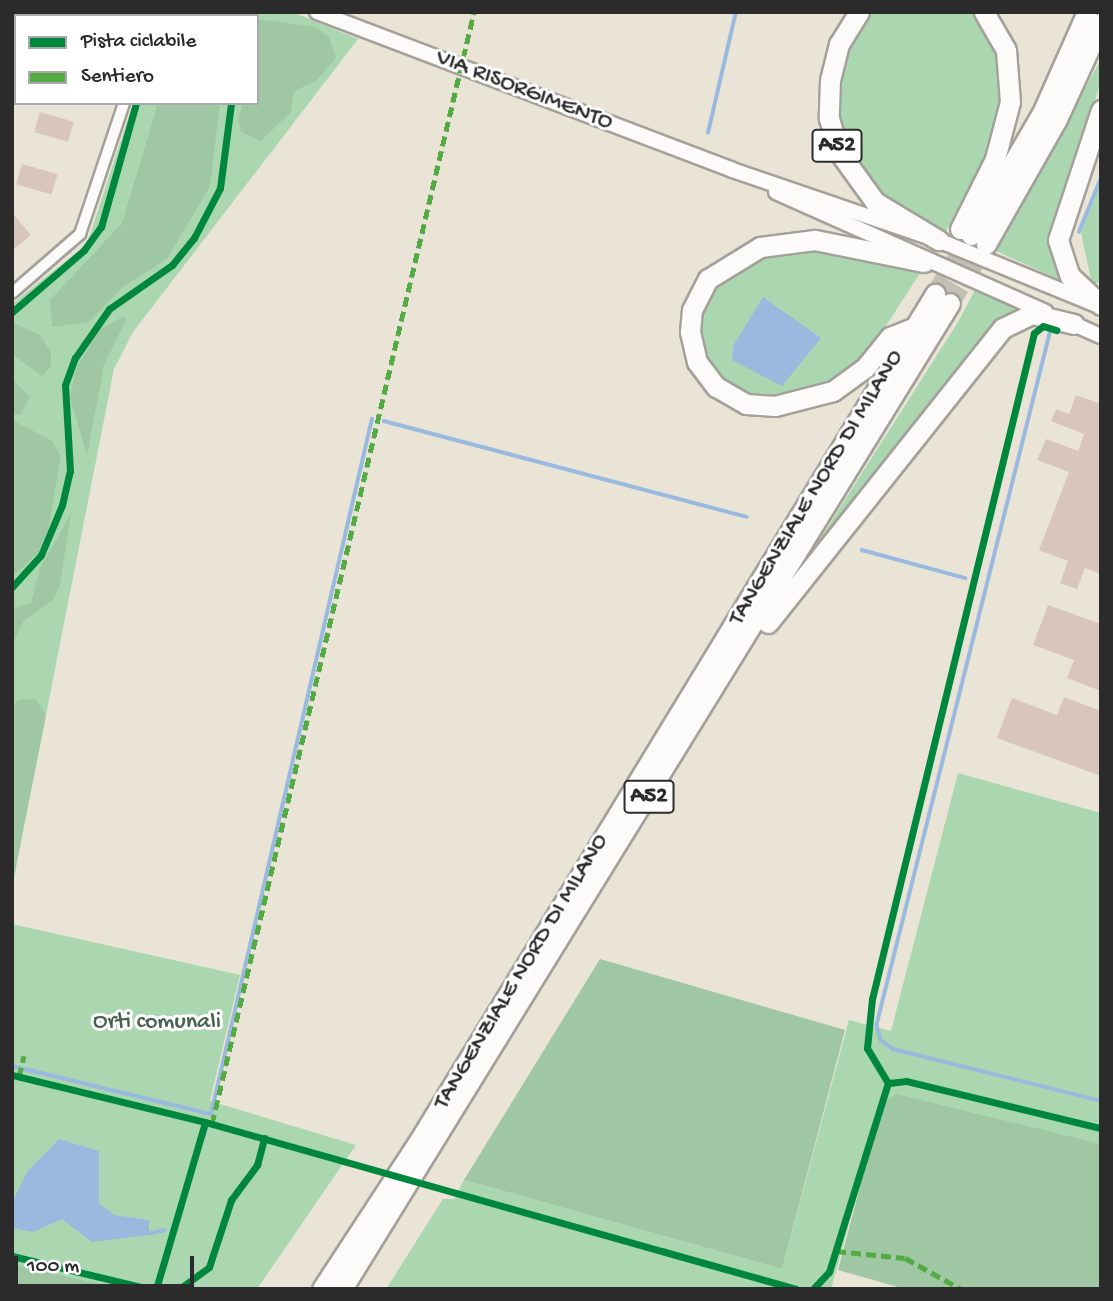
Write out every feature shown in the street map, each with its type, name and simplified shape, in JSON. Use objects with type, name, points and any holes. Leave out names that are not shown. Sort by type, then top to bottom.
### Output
[{"type":"highway","name":"A52","points":[[859,12],[839,44],[830,80],[829,118],[839,152],[875,202],[938,240]]},
{"type":"highway","points":[[972,236],[1010,102],[1006,50],[984,12]]},
{"type":"highway","points":[[972,236],[1042,113],[1087,12]]},
{"type":"highway","points":[[972,236],[1057,120],[1101,23]]},
{"type":"highway","points":[[1101,110],[1059,240],[1070,275],[1101,306]]},
{"type":"highway","points":[[915,327],[890,337],[866,367],[833,391],[775,406],[746,404],[716,387],[697,362],[690,331],[708,279],[760,247],[815,240],[924,262]]},
{"type":"highway","name":"TANGENZIALE NORD DI MILANO","points":[[322,1289],[419,1142],[915,327],[943,298],[600,877],[342,1289]]},
{"type":"highway","name":"A52","points":[[600,877],[653,808],[765,627],[993,339],[1032,314],[1074,324]]},
{"type":"street","name":"VIA RISORGIMENTO","points":[[317,12],[732,170],[938,240],[1040,285],[1101,306]]},
{"type":"street","points":[[12,293],[80,234],[123,105]]},
{"type":"street","name":"VIA RISORGIMENTO","points":[[732,170],[924,262],[1101,337]]},
{"type":"green space","points":[[160,12],[292,12],[358,39],[133,332],[114,369],[12,888],[12,304],[87,244],[132,105],[259,105],[259,14]]},
{"type":"green space","points":[[867,12],[976,12],[998,50],[1005,95],[986,162],[945,233],[885,202],[847,159],[833,102],[851,31]]},
{"type":"green space","points":[[259,19],[316,27],[329,37],[336,58],[316,81],[294,91],[291,112],[261,141],[241,132],[238,119],[242,105],[259,105]]},
{"type":"green space","points":[[1101,59],[1101,81],[1063,203],[1058,279],[996,251]]},
{"type":"green space","points":[[157,105],[220,105],[210,186],[167,259],[123,287],[89,322],[52,327],[50,300],[122,223]]},
{"type":"green space","points":[[1101,182],[1101,282],[1092,284],[1081,233]]},
{"type":"green space","points":[[810,245],[922,270],[864,360],[840,379],[765,399],[731,392],[697,349],[696,316],[712,284],[757,253]]},
{"type":"green space","points":[[975,290],[1018,307],[808,558],[958,322]]},
{"type":"green space","points":[[122,317],[127,318],[104,365],[87,456],[70,397],[75,371],[98,331]]},
{"type":"green space","points":[[12,322],[40,335],[51,352],[51,367],[42,376],[12,354]]},
{"type":"green space","points":[[12,379],[30,397],[20,415],[12,414]]},
{"type":"green space","points":[[12,420],[51,440],[61,456],[48,529],[38,553],[12,577]]},
{"type":"green space","points":[[71,514],[60,585],[53,600],[23,622],[12,645],[12,608],[31,603],[40,568]]},
{"type":"green space","points":[[35,699],[46,715],[12,886],[12,707],[18,700]]},
{"type":"green space","points":[[958,773],[1101,813],[1101,1145],[882,1104],[831,1289],[386,1289],[443,1199],[454,1199],[464,1180],[782,1269],[849,1020],[891,1031]]},
{"type":"green space","name":"Orti comunali","points":[[12,924],[240,975],[210,1101],[356,1145],[257,1289],[12,1289]]},
{"type":"green space","points":[[600,959],[845,1030],[782,1269],[464,1180]]},
{"type":"green space","points":[[896,1094],[1101,1144],[1101,1289],[905,1289],[838,1270],[882,1104]]},
{"type":"green space","points":[[12,1264],[121,1289],[12,1289]]},
{"type":"water","points":[[763,297],[821,338],[782,386],[732,360],[733,346]]},
{"type":"water","points":[[59,1139],[99,1151],[99,1203],[114,1215],[149,1220],[149,1235],[92,1242],[62,1219],[33,1232],[12,1228],[12,1203],[27,1172]]},
{"type":"building","points":[[40,112],[74,122],[68,142],[34,132]]},
{"type":"building","points":[[22,164],[58,174],[52,194],[16,184]]},
{"type":"building","points":[[12,213],[31,235],[12,251]]},
{"type":"building","points":[[1076,395],[1101,404],[1101,574],[1085,568],[1077,589],[1060,583],[1068,561],[1039,550],[1069,472],[1037,460],[1046,439],[1078,451],[1084,434],[1051,421],[1056,409],[1069,414]]},
{"type":"building","points":[[1048,605],[1101,624],[1101,691],[1067,678],[1074,660],[1033,645]]},
{"type":"building","points":[[1064,697],[1101,711],[1101,776],[997,738],[1012,698],[1057,715]]},
{"type":"waterway","points":[[708,133],[736,12]]},
{"type":"waterway","points":[[1079,232],[1101,178]]},
{"type":"waterway","points":[[1050,334],[877,1025],[881,1040],[893,1049],[1101,1101]]},
{"type":"waterway","points":[[12,1066],[211,1114],[372,419]]},
{"type":"waterway","points":[[384,421],[747,517]]},
{"type":"waterway","points":[[862,550],[965,578]]},
{"type":"waterway","points":[[172,1231],[206,1129]]},
{"type":"waterway","points":[[151,1233],[165,1230]]},
{"type":"tunnel","points":[[935,294],[971,235]]},
{"type":"tunnel","points":[[950,303],[986,244]]},
{"type":"marked path","points":[[212,1124],[474,12]]},
{"type":"marked path","points":[[19,1077],[24,1056]]},
{"type":"marked path","points":[[836,1251],[905,1258],[961,1289]]},
{"type":"cycle path","points":[[12,312],[84,250],[101,227],[135,105]]},
{"type":"cycle path","points":[[12,587],[41,555],[62,505],[70,471],[65,385],[75,358],[109,309],[172,265],[194,238],[220,188],[231,105]]},
{"type":"cycle path","points":[[888,1083],[867,1048],[872,999],[1034,333],[1043,326],[1056,330]]},
{"type":"cycle path","points":[[12,1075],[205,1122],[796,1289]]},
{"type":"cycle path","points":[[813,1289],[829,1272],[888,1083],[906,1081],[1101,1128]]},
{"type":"cycle path","points":[[156,1289],[205,1122]]},
{"type":"cycle path","points":[[179,1289],[209,1267],[231,1200],[257,1165],[264,1138]]},
{"type":"cycle path","points":[[12,1256],[149,1289]]}]
